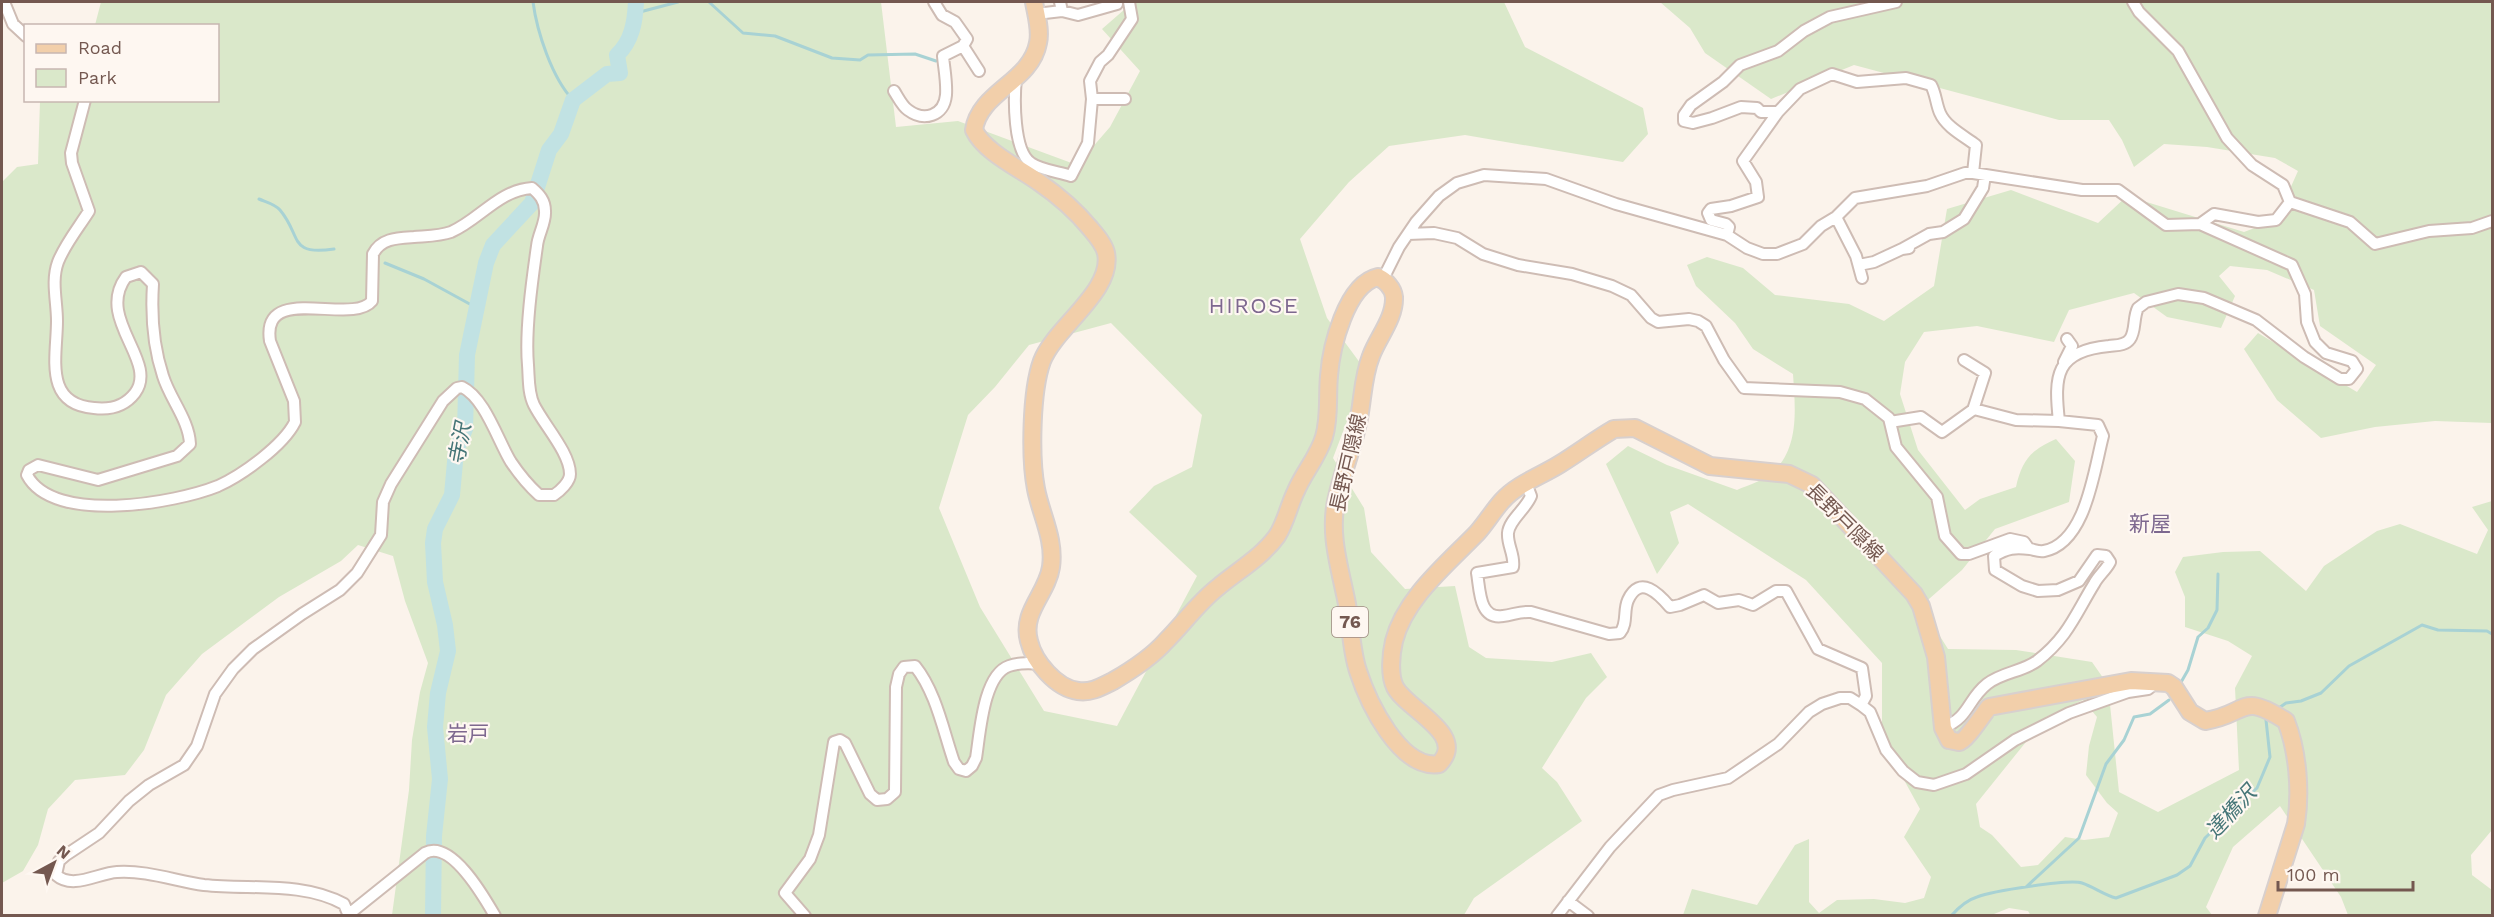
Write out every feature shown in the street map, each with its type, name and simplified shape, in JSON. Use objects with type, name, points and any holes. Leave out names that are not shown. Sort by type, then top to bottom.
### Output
[{"type":"main road","name":"長野戸隠線","points":[[1035,8],[1039,36],[1037,48],[1029,63],[981,111],[975,123],[976,135],[1005,160],[1068,205],[1097,236],[1105,249],[1107,259],[1096,289],[1050,345],[1037,381],[1033,470],[1036,492],[1048,529],[1051,562],[1049,573],[1030,613],[1027,630],[1032,650],[1058,683],[1072,690],[1094,690],[1151,656],[1210,594],[1269,545],[1280,531],[1295,491],[1314,461],[1324,436],[1329,414],[1330,369],[1337,335],[1345,313],[1362,284],[1372,278],[1383,279],[1392,288],[1394,300],[1387,323],[1366,371],[1358,426],[1336,500],[1333,538],[1357,669],[1371,703],[1398,747],[1419,762],[1439,764],[1447,751],[1444,736],[1410,704],[1394,685],[1392,660],[1400,625],[1431,581],[1478,532],[1502,500],[1614,429],[1635,428],[1710,466],[1790,474],[1812,485],[1914,594],[1936,657],[1943,728]]},
{"type":"main road","points":[[1943,728],[1948,740],[1959,742],[1965,739],[1989,707],[2131,681],[2168,683],[2174,687],[2190,712],[2205,722],[2249,705],[2258,705],[2286,722],[2294,744],[2299,808],[2267,915]]},
{"type":"street","points":[[4,2],[13,24],[24,34]]},
{"type":"street","points":[[894,91],[906,109],[919,117],[932,116],[940,111],[946,96],[943,56],[963,46],[967,39],[955,22],[942,15],[934,2]]},
{"type":"street","points":[[1016,78],[1013,104],[1024,156],[1032,164],[1071,176],[1088,144],[1092,99],[1090,81],[1100,62],[1108,55],[1132,19],[1129,2]]},
{"type":"street","points":[[1778,112],[1761,112],[1757,108],[1740,107],[1693,123],[1684,121],[1684,115],[1691,105],[1740,65],[1778,51],[1804,31],[1830,17],[1896,2]]},
{"type":"street","points":[[2133,2],[2139,12],[2178,51],[2227,138],[2252,165],[2283,185],[2290,202],[2350,222],[2375,244],[2430,231],[2472,228],[2493,221]]},
{"type":"street","points":[[1035,8],[1061,6],[1078,15],[1117,4]]},
{"type":"street","points":[[963,46],[979,71]]},
{"type":"street","points":[[1727,235],[1729,227],[1726,224],[1711,220],[1708,213],[1711,208],[1731,206],[1758,197],[1756,182],[1743,161],[1778,112],[1800,89],[1832,74],[1857,81],[1906,78],[1931,85],[1936,93],[1939,111],[1944,121],[1976,145],[1973,173]]},
{"type":"street","points":[[1092,99],[1125,99]]},
{"type":"street","points":[[84,102],[71,153],[72,163],[89,211],[59,260],[55,271],[57,320],[55,376],[68,398],[90,408],[104,409],[127,402],[136,391],[140,381],[138,363],[119,320],[117,295],[126,277],[141,272],[153,284],[155,346],[163,376],[186,425],[190,444],[177,456],[98,480],[38,465],[29,470],[27,475],[39,490],[72,503],[99,505],[151,502],[201,491],[235,477],[276,446],[295,422],[294,401],[270,341],[269,331],[278,315],[297,308],[363,308],[372,301],[373,254],[376,248],[384,242],[394,238],[451,232],[512,192],[524,188],[532,188],[540,195],[544,203],[544,220],[537,241],[532,281],[527,358],[529,387],[534,405],[560,447],[570,475],[568,481],[554,495],[539,495],[527,484],[511,462],[474,396],[462,387],[452,392],[442,401],[391,484],[383,502],[381,535],[357,573],[340,590],[253,649],[222,682],[215,694],[197,746],[184,765],[149,784],[129,801],[99,833],[59,861],[56,875],[62,880],[71,882],[120,871],[203,885],[280,888],[330,898],[344,904],[349,915],[425,853],[438,850],[457,863],[482,894],[495,915]]},
{"type":"street","points":[[1383,279],[1408,234],[1439,196],[1457,183],[1484,175],[1546,179],[1616,204],[1727,235],[1747,248],[1763,254],[1777,254],[1803,244],[1855,198],[1927,186],[1965,173],[1973,173],[2082,190],[2118,190],[2166,225],[2200,224],[2292,265],[2299,276],[2305,294],[2307,322],[2315,342],[2326,353],[2352,361],[2356,369],[2349,379],[2340,379],[2304,357],[2256,320],[2204,298],[2178,294],[2146,302],[2138,308],[2132,337],[2125,344],[2097,347],[2081,353],[2064,365],[2059,372],[2055,390],[2059,421]]},
{"type":"street","points":[[1859,265],[1887,258],[1929,234],[1943,232],[1964,219],[1983,188],[1985,175]]},
{"type":"street","points":[[2200,224],[2214,214],[2258,222],[2276,220],[2290,202]]},
{"type":"street","points":[[1836,217],[1859,265],[1862,278]]},
{"type":"street","points":[[1408,234],[1434,233],[1457,238],[1483,254],[1518,265],[1572,274],[1611,286],[1631,296],[1651,318],[1658,322],[1689,319],[1706,326],[1724,360],[1744,388],[1840,392],[1865,399],[1888,418],[1896,447],[1937,497],[1946,536],[1961,554],[1969,554],[2010,539],[2024,542],[2029,549]]},
{"type":"street","points":[[1902,249],[1916,247]]},
{"type":"street","points":[[2064,365],[2064,359],[2072,346],[2067,339]]},
{"type":"street","points":[[1890,422],[1921,417],[1942,432],[1973,410],[1985,373],[1964,360]]},
{"type":"street","points":[[1943,728],[1958,722],[1986,684],[2001,675],[2036,662],[2062,638],[2076,620],[2095,582],[2110,562],[2106,556],[2097,555],[2079,581],[2058,590],[2038,591],[2022,586],[1995,570],[1995,556],[2006,548],[2042,552],[2064,541],[2073,532],[2082,510],[2103,436],[2098,425],[2016,420],[1973,410]]},
{"type":"street","points":[[1526,483],[1531,496],[1509,527],[1507,535],[1514,560],[1512,567],[1478,573],[1483,608],[1489,614],[1501,617],[1520,611],[1531,612],[1609,634],[1620,633],[1625,627],[1628,600],[1636,591],[1645,587],[1652,588],[1670,607],[1704,595],[1718,603],[1739,600],[1752,605],[1776,591],[1786,591],[1818,649],[1862,668],[1866,696],[1861,705]]},
{"type":"street","points":[[805,915],[785,892],[810,859],[819,835],[834,742],[840,740],[845,743],[870,794],[877,800],[887,799],[895,792],[896,687],[899,674],[904,667],[915,666],[924,677],[954,762],[966,771],[976,758],[986,697],[996,675],[1007,666],[1025,663],[1041,664]]},
{"type":"street","points":[[1557,915],[1610,847],[1659,795],[1728,778],[1778,744],[1809,712],[1822,704],[1840,698],[1850,698],[1861,705],[1870,712],[1886,750],[1903,771],[1917,782],[1934,785],[1966,774],[2015,740],[2068,713],[2128,692],[2148,689],[2156,683]]},
{"type":"street","points":[[1568,901],[1588,915]]},
{"type":"green space","points":[[101,2],[881,2],[896,127],[958,121],[1077,165],[1110,127],[1140,71],[1102,29],[1133,2],[1504,2],[1525,47],[1643,108],[1648,134],[1623,162],[1465,135],[1389,146],[1349,182],[1300,239],[1327,318],[1366,371],[1333,458],[1364,508],[1371,552],[1405,589],[1455,586],[1469,647],[1486,658],[1552,662],[1591,653],[1607,677],[1586,698],[1542,768],[1557,782],[1582,821],[1474,898],[1464,915],[392,915],[409,790],[412,740],[420,692],[428,663],[405,601],[393,556],[358,545],[341,561],[279,597],[202,654],[166,695],[144,750],[125,775],[75,780],[48,809],[38,845],[23,871],[2,883],[2,182],[17,167],[38,164],[40,102],[219,102],[219,24],[95,24]],"holes":[[[1111,323],[1202,415],[1192,467],[1154,486],[1129,512],[1197,576],[1117,726],[1044,711],[980,607],[939,508],[968,415],[995,387],[1029,345]]]},
{"type":"green space","points":[[1660,2],[2492,2],[2492,423],[2435,421],[2375,427],[2321,438],[2277,400],[2244,349],[2258,333],[2357,392],[2376,365],[2320,326],[2314,290],[2267,270],[2230,266],[2219,276],[2235,296],[2221,328],[2167,317],[2134,293],[2069,310],[2054,342],[1977,326],[1924,332],[1905,362],[1900,394],[1918,450],[1965,510],[1980,499],[2016,487],[2021,470],[2029,457],[2040,447],[2056,439],[2075,461],[2069,502],[1995,529],[1962,570],[1921,606],[1948,649],[2016,650],[2092,662],[2108,685],[2119,792],[2158,812],[2239,770],[2235,688],[2252,656],[2228,641],[2185,627],[2185,597],[2175,572],[2183,557],[2223,552],[2260,551],[2306,591],[2324,566],[2377,531],[2400,524],[2477,554],[2488,530],[2472,507],[2492,501],[2492,830],[2471,855],[2472,875],[2492,890],[2492,915],[2348,915],[2341,897],[2280,806],[2233,847],[2206,907],[2212,915],[2031,916],[2028,911],[2009,908],[1989,916],[1683,915],[1692,889],[1757,905],[1795,845],[1809,839],[1809,902],[1819,913],[1837,900],[1874,899],[1905,903],[1924,898],[1931,877],[1904,837],[1920,809],[1882,740],[1882,663],[1806,580],[1688,504],[1670,512],[1679,543],[1657,574],[1606,464],[1628,446],[1667,465],[1737,490],[1771,474],[1788,450],[1795,412],[1793,374],[1753,349],[1735,323],[1696,286],[1687,265],[1707,257],[1743,268],[1775,295],[1849,304],[1884,321],[1934,286],[1947,209],[2011,190],[2098,223],[2127,196],[2244,232],[2276,220],[2298,171],[2275,158],[2207,147],[2164,144],[2134,167],[2122,140],[2109,120],[2059,120],[1854,65],[1771,99],[1705,53],[1690,28]],"holes":[[[2083,700],[2097,717],[2089,746],[2086,775],[2107,803],[2118,813],[2109,837],[2084,840],[2065,837],[2038,865],[2021,867],[1992,835],[1980,827],[1976,804],[2046,717]]]},
{"type":"waterway","name":"寺沢","points":[[533,2],[538,27],[552,67],[558,80],[573,100]]},
{"type":"waterway","name":"寺沢","points":[[433,916],[434,836],[440,779],[435,727],[438,693],[448,651],[445,625],[435,582],[433,543],[435,529],[452,495],[456,451],[465,429],[467,355],[486,263],[493,245],[532,203],[549,150],[561,134],[573,100],[607,74],[620,73],[617,55],[626,44],[632,31],[636,2]]},
{"type":"waterway","points":[[636,13],[678,2]]},
{"type":"waterway","points":[[709,2],[743,33],[775,36],[832,58],[860,60],[868,55],[915,54],[936,61]]},
{"type":"waterway","points":[[259,199],[280,210],[302,247],[309,250],[334,249]]},
{"type":"waterway","points":[[385,263],[424,279],[477,308]]},
{"type":"waterway","points":[[2180,684],[2188,670],[2198,637],[2208,628],[2217,610],[2218,574]]},
{"type":"waterway","name":"達橋沢","points":[[2276,710],[2286,703],[2301,701],[2321,693],[2349,666],[2422,625],[2438,630],[2487,631],[2492,634]]},
{"type":"waterway","points":[[2026,887],[2079,838],[2106,764],[2124,740],[2134,717],[2150,714],[2169,700]]},
{"type":"waterway","name":"達橋沢","points":[[1951,916],[1973,898],[2013,889],[2074,882],[2082,883],[2116,898],[2177,875],[2190,866],[2205,838],[2257,788],[2270,757],[2266,720],[2269,717]]},
{"type":"district","name":"HIROSE","points":[[1254,305]]},
{"type":"district","name":"新屋","points":[[2150,524]]},
{"type":"district","name":"岩戸","points":[[468,734]]}]
